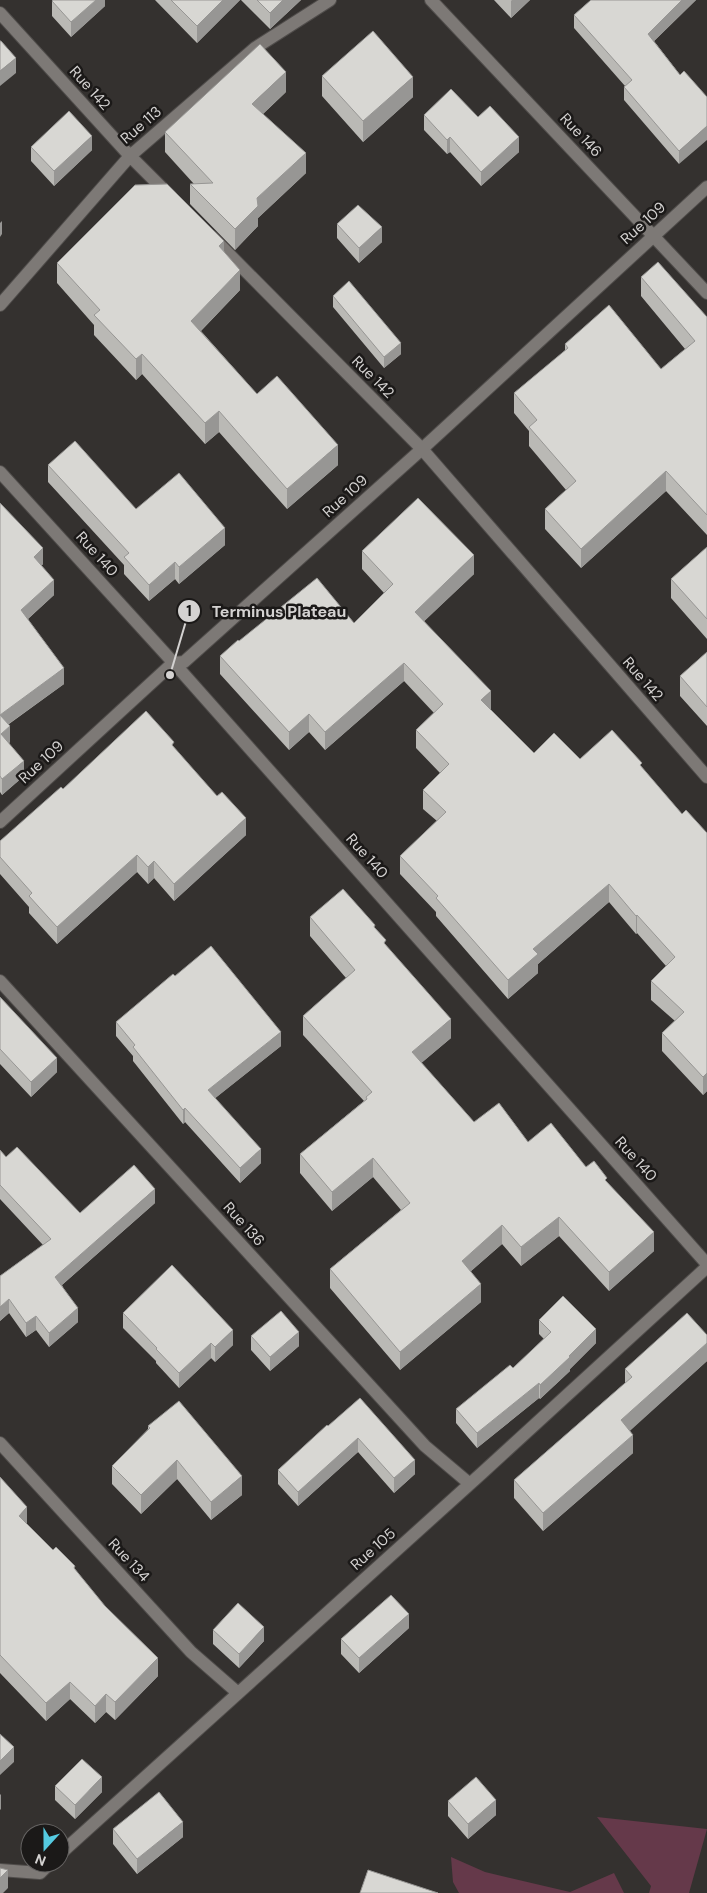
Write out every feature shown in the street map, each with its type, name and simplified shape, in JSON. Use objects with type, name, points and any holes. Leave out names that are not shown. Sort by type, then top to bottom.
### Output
[{"type":"street","name":"Rue 113","points":[[0,305],[130,156],[255,48],[330,0]]},
{"type":"street","name":"Rue 146","points":[[431,0],[707,293]]},
{"type":"street","name":"Rue 142","points":[[0,13],[130,156],[179,205]]},
{"type":"street","name":"Rue 109","points":[[0,822],[173,663],[184,662],[422,450],[707,187]]},
{"type":"street","name":"Rue 142","points":[[200,226],[422,450],[707,776]]},
{"type":"street","name":"Rue 140","points":[[0,472],[173,663],[707,1265]]},
{"type":"street","name":"Rue 136","points":[[0,981],[425,1446],[470,1484]]},
{"type":"street","name":"Rue 105","points":[[70,1845],[470,1484],[707,1265]]},
{"type":"street","name":"Rue 134","points":[[0,1443],[191,1652],[238,1692]]},
{"type":"street","points":[[0,1870],[20,1872]]},
{"type":"shaded area","points":[[597,1817],[707,1829],[689,1893],[649,1893],[651,1886]]},
{"type":"shaded area","points":[[451,1857],[485,1872],[570,1892],[614,1873],[624,1893],[459,1893],[453,1882]]},
{"type":"building","points":[[53,0],[96,0],[71,22]]},
{"type":"building","points":[[171,0],[223,0],[197,26]]},
{"type":"building","points":[[257,0],[283,0],[270,13]]},
{"type":"building","points":[[591,0],[682,0],[648,34],[680,75],[684,71],[707,97],[707,126],[679,151],[624,87],[632,80],[574,15]]},
{"type":"building","points":[[373,31],[413,77],[363,121],[322,76]]},
{"type":"building","points":[[0,41],[16,58],[0,71]]},
{"type":"building","points":[[260,44],[286,72],[252,104],[306,153],[257,198],[258,206],[235,229],[190,184],[213,183],[165,132]]},
{"type":"building","points":[[451,89],[478,117],[490,106],[519,137],[481,172],[450,137],[447,140],[424,115]]},
{"type":"building","points":[[69,111],[92,136],[54,171],[31,147]]},
{"type":"building","points":[[167,184],[224,241],[219,246],[240,270],[191,321],[257,394],[277,376],[338,445],[287,489],[219,411],[205,423],[142,354],[136,359],[94,315],[100,310],[57,263],[135,185]]},
{"type":"building","points":[[358,205],[382,227],[359,248],[337,224]]},
{"type":"building","points":[[658,262],[707,317],[707,515],[666,471],[581,549],[545,509],[576,481],[529,427],[537,420],[514,393],[568,348],[565,344],[609,305],[661,369],[695,341],[641,277]]},
{"type":"building","points":[[349,281],[401,343],[384,357],[333,296]]},
{"type":"building","points":[[75,441],[136,509],[179,473],[225,528],[179,567],[175,562],[149,585],[124,557],[129,553],[48,465]]},
{"type":"building","points":[[418,498],[474,555],[415,612],[491,691],[481,700],[534,753],[554,733],[580,759],[612,730],[642,763],[640,765],[682,814],[686,810],[707,833],[707,1073],[703,1077],[662,1033],[684,1012],[651,981],[675,957],[609,884],[533,949],[538,954],[508,980],[436,898],[438,896],[400,856],[446,812],[423,790],[449,764],[416,730],[443,704],[404,663],[325,732],[309,714],[289,732],[220,656],[317,578],[354,623],[393,584],[362,551]]},
{"type":"building","points":[[0,503],[43,548],[34,557],[54,580],[21,610],[64,668],[0,715]]},
{"type":"building","points":[[707,547],[707,619],[671,579]]},
{"type":"building","points":[[707,652],[707,707],[680,676]]},
{"type":"building","points":[[146,711],[174,742],[172,745],[217,796],[222,792],[246,818],[174,884],[154,861],[148,867],[137,855],[57,927],[29,896],[32,893],[0,857],[0,841],[61,787],[63,789]]},
{"type":"building","points":[[0,715],[10,726],[1,734],[24,761],[2,779],[0,776]]},
{"type":"building","points":[[343,889],[375,925],[374,927],[386,940],[384,943],[451,1019],[412,1052],[474,1122],[499,1103],[528,1142],[551,1123],[586,1167],[594,1161],[607,1178],[605,1180],[654,1232],[609,1272],[559,1217],[521,1247],[502,1225],[462,1261],[481,1284],[400,1352],[330,1269],[410,1203],[373,1158],[332,1192],[300,1154],[367,1099],[366,1097],[372,1092],[303,1016],[355,970],[310,917]]},
{"type":"building","points":[[211,946],[281,1032],[208,1090],[261,1149],[240,1168],[185,1108],[183,1110],[133,1047],[135,1045],[116,1022],[173,974],[175,976]]},
{"type":"building","points":[[0,997],[57,1058],[31,1082],[0,1049]]},
{"type":"building","points":[[17,1147],[80,1213],[134,1165],[155,1189],[55,1277],[78,1308],[49,1333],[36,1316],[26,1323],[9,1299],[0,1307],[0,1276],[51,1239],[0,1185],[0,1150],[6,1157]]},
{"type":"building","points":[[172,1265],[233,1330],[215,1347],[211,1343],[179,1373],[123,1313]]},
{"type":"building","points":[[563,1296],[596,1329],[540,1385],[539,1383],[477,1433],[456,1409],[510,1365],[513,1368],[551,1332],[539,1320]]},
{"type":"building","points":[[281,1311],[299,1332],[270,1357],[251,1336]]},
{"type":"building","points":[[687,1313],[707,1335],[707,1343],[621,1420],[633,1435],[543,1513],[514,1480],[632,1377],[625,1369]]},
{"type":"building","points":[[360,1398],[415,1460],[394,1478],[358,1438],[298,1492],[278,1470]]},
{"type":"building","points":[[179,1401],[242,1476],[211,1502],[177,1460],[141,1495],[112,1466],[150,1428],[148,1426]]},
{"type":"building","points":[[0,1477],[27,1507],[19,1516],[53,1550],[56,1547],[75,1566],[74,1568],[105,1606],[158,1658],[115,1702],[106,1694],[95,1706],[70,1682],[46,1703],[0,1655]]},
{"type":"building","points":[[391,1595],[409,1614],[359,1658],[341,1639]]},
{"type":"building","points":[[238,1603],[264,1627],[239,1654],[213,1630]]},
{"type":"building","points":[[0,1734],[14,1747],[0,1761]]},
{"type":"building","points":[[82,1759],[102,1777],[75,1805],[55,1786]]},
{"type":"building","points":[[476,1777],[496,1800],[468,1824],[448,1801]]},
{"type":"building","points":[[159,1792],[183,1822],[137,1859],[113,1829]]},
{"type":"building","points":[[0,1868],[8,1870],[0,1878]]},
{"type":"building","points":[[368,1870],[438,1893],[360,1893]]},
{"type":"place","name":"Terminus Plateau","points":[[170,675]]}]
